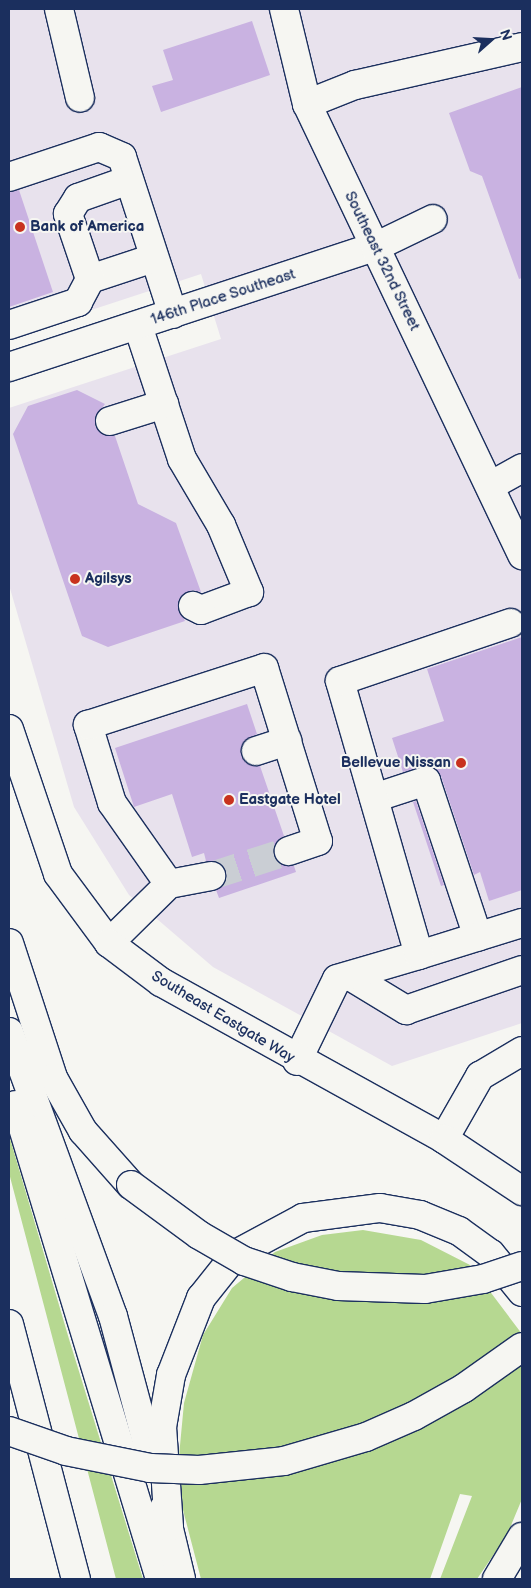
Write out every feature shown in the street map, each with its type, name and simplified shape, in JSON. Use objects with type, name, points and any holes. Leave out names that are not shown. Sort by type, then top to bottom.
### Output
[{"type":"main road","points":[[59,9],[80,98]]},
{"type":"main road","name":"Southeast 32nd Street","points":[[284,9],[307,104],[522,555]]},
{"type":"main road","points":[[307,104],[355,85],[522,47]]},
{"type":"main road","points":[[9,177],[100,147],[122,157],[173,314]]},
{"type":"main road","points":[[9,191],[22,187],[43,165]]},
{"type":"main road","points":[[90,279],[68,214],[78,198],[129,180]]},
{"type":"main road","name":"146th Place Southeast","points":[[9,367],[375,247],[433,219]]},
{"type":"main road","points":[[9,325],[78,302],[90,279],[154,258]]},
{"type":"main road","points":[[138,326],[182,458],[221,525],[249,592],[202,610],[193,606]]},
{"type":"main road","points":[[110,421],[164,404]]},
{"type":"main road","points":[[495,496],[522,468]]},
{"type":"main road","points":[[419,955],[340,681],[510,623]]},
{"type":"main road","points":[[169,884],[112,803],[88,725],[264,668],[318,841],[289,851]]},
{"type":"main road","name":"Southeast Eastgate Way","points":[[9,728],[58,874],[109,943],[161,982],[297,1061],[444,1139],[522,1191]]},
{"type":"main road","points":[[256,751],[287,741]]},
{"type":"main road","points":[[374,798],[426,781],[478,937]]},
{"type":"main road","points":[[109,943],[169,884],[211,876]]},
{"type":"main road","points":[[297,1061],[337,979],[522,923]]},
{"type":"main road","points":[[9,942],[57,1085],[83,1131],[131,1185],[199,1235],[244,1261],[292,1277],[338,1286],[425,1289],[483,1279],[522,1266]]},
{"type":"main road","points":[[350,976],[406,1010],[522,970]]},
{"type":"main road","points":[[9,1032],[113,1316],[169,1527],[180,1579]]},
{"type":"main road","points":[[444,1139],[480,1076],[522,1051]]},
{"type":"main road","points":[[9,1082],[160,1579]]},
{"type":"main road","points":[[169,1527],[162,1426],[171,1375],[201,1298],[236,1254],[303,1218],[380,1208],[420,1215],[459,1231],[491,1254],[522,1292]]},
{"type":"main road","points":[[9,1324],[76,1579]]},
{"type":"main road","points":[[9,1431],[66,1451],[150,1468],[199,1470],[284,1461],[366,1437],[414,1416],[464,1388],[522,1347]]},
{"type":"main road","points":[[497,1579],[522,1537]]},
{"type":"shaded area","points":[[9,9],[522,9],[522,1023],[392,1066],[213,967],[129,895],[74,807],[9,585],[9,408],[221,339],[201,274],[9,337]]},
{"type":"green space","points":[[9,1135],[69,1339],[143,1579],[116,1579],[9,1173]]},
{"type":"green space","points":[[363,1230],[421,1240],[470,1265],[522,1334],[522,1499],[507,1535],[477,1579],[440,1579],[472,1496],[460,1494],[430,1579],[201,1579],[183,1510],[179,1456],[184,1403],[203,1335],[232,1288],[275,1252],[322,1235]]},
{"type":"building","points":[[252,21],[270,75],[161,112],[152,86],[173,80],[163,50]]},
{"type":"building","points":[[522,87],[522,278],[519,279],[482,176],[470,171],[449,113]]},
{"type":"building","name":"Bank of America","points":[[19,190],[53,292],[9,307],[9,192]]},
{"type":"building","points":[[77,390],[105,404],[95,417],[95,426],[106,436],[115,436],[138,504],[176,523],[201,592],[192,590],[179,599],[178,607],[185,621],[108,647],[82,636],[13,434],[28,406]]},
{"type":"building","name":"Bellevue Nissan","points":[[522,637],[522,890],[489,901],[480,872],[474,875],[441,776],[429,766],[403,772],[392,738],[444,721],[427,669]]},
{"type":"building","name":"Eastgate Hotel","points":[[247,704],[257,734],[244,741],[241,755],[246,763],[260,766],[284,836],[277,841],[274,856],[279,863],[294,866],[296,872],[219,898],[216,890],[226,881],[223,866],[206,861],[204,853],[192,857],[172,794],[134,807],[115,748]]},
{"type":"building","points":[[416,801],[444,885],[441,886],[413,802]]},
{"type":"tunnel","points":[[211,876],[289,851]]},
{"type":"place","name":"Bank of America","points":[[20,227]]},
{"type":"place","name":"Agilsys","points":[[75,579]]},
{"type":"place","name":"Bellevue Nissan","points":[[461,763]]},
{"type":"place","name":"Eastgate Hotel","points":[[229,800]]}]
